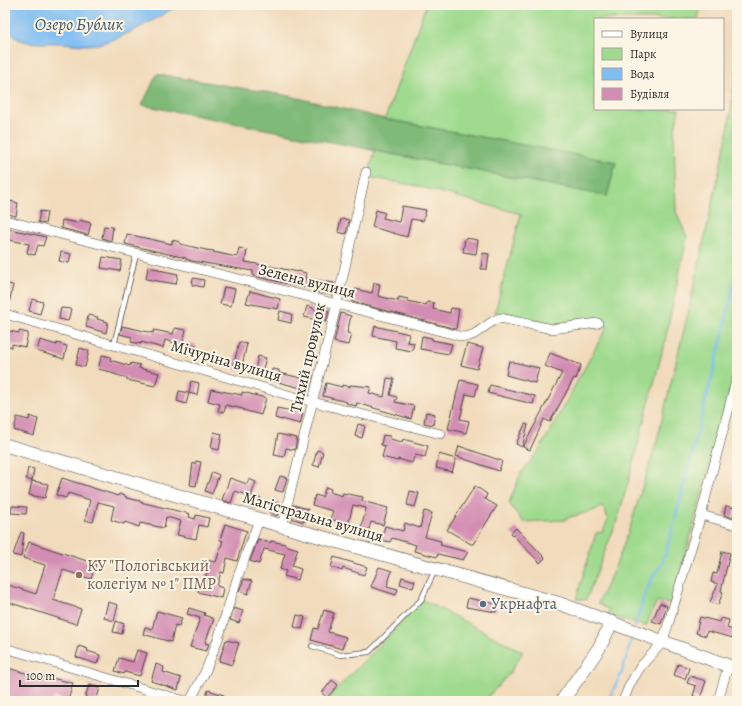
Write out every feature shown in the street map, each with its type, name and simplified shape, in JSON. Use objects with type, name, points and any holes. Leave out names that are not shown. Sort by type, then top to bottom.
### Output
[{"type":"main road","name":"Магістральна вулиця","points":[[5,445],[259,520],[561,604],[732,668]]},
{"type":"main road","points":[[562,701],[599,648],[612,622]]},
{"type":"street","name":"Тихий провулок","points":[[282,526],[337,303],[366,172]]},
{"type":"street","name":"Зелена вулиця","points":[[5,220],[136,254],[337,303],[462,337],[468,337],[478,333],[492,320],[500,318],[552,330],[598,323]]},
{"type":"street","name":"Мічуріна вулиця","points":[[5,314],[313,402],[441,434]]},
{"type":"street","points":[[624,701],[630,684],[637,672],[662,642],[701,515],[737,377]]},
{"type":"street","points":[[701,515],[737,525]]},
{"type":"street","points":[[190,701],[206,670],[218,640],[238,576],[259,520]]},
{"type":"street","points":[[5,648],[185,701]]},
{"type":"street","points":[[718,701],[732,668]]},
{"type":"lane","points":[[114,345],[136,254]]},
{"type":"lane","points":[[312,646],[340,655],[369,652],[421,600],[435,570]]},
{"type":"green space","points":[[426,5],[701,5],[698,18],[594,18],[594,110],[679,110],[674,134],[676,212],[687,237],[665,341],[618,518],[586,600],[576,599],[596,533],[603,532],[608,519],[605,510],[601,507],[567,518],[566,520],[523,522],[509,503],[521,473],[540,449],[607,327],[599,319],[553,325],[495,312],[521,214],[417,186],[368,177],[375,151],[607,196],[616,163],[385,119]]},
{"type":"green space","points":[[737,68],[737,360],[734,376],[672,604],[657,601],[646,626],[607,615],[609,610],[598,603],[616,565],[630,527],[657,440],[689,309],[727,136]]},
{"type":"green space","points":[[157,74],[290,96],[385,119],[616,162],[607,196],[142,105]]},
{"type":"green space","points":[[423,600],[523,652],[509,674],[484,701],[325,701]]},
{"type":"water","name":"Озеро Бублик","points":[[5,5],[179,5],[129,33],[98,44],[80,45],[39,43],[21,40],[14,36],[9,29],[6,19]]},
{"type":"building","points":[[10,201],[18,203],[16,216],[8,214]]},
{"type":"building","points":[[402,206],[426,210],[423,221],[411,219],[407,237],[372,227],[376,210],[385,213],[383,218],[399,222]]},
{"type":"building","points":[[40,211],[47,212],[45,224],[38,222]]},
{"type":"building","points":[[341,219],[349,220],[346,234],[338,232]]},
{"type":"building","points":[[62,220],[78,223],[79,220],[91,223],[88,235],[61,228]]},
{"type":"building","points":[[104,226],[113,227],[111,241],[102,238]]},
{"type":"building","points":[[5,228],[46,237],[43,246],[38,245],[35,255],[27,253],[29,244],[5,239]]},
{"type":"building","points":[[127,234],[172,244],[172,240],[180,242],[180,244],[237,257],[239,248],[247,250],[245,262],[298,271],[306,273],[305,279],[334,283],[333,295],[253,276],[253,271],[192,261],[186,258],[125,244]]},
{"type":"building","points":[[465,238],[478,240],[476,254],[463,252]]},
{"type":"building","points":[[61,252],[71,254],[69,263],[59,261]]},
{"type":"building","points":[[483,253],[489,254],[487,269],[481,269]]},
{"type":"building","points":[[103,257],[122,260],[120,271],[101,268]]},
{"type":"building","points":[[148,267],[178,274],[176,284],[146,279]]},
{"type":"building","points":[[193,278],[204,280],[203,287],[192,285]]},
{"type":"building","points":[[5,283],[13,285],[8,309],[5,308]]},
{"type":"building","points":[[374,283],[380,284],[378,296],[398,301],[399,297],[408,299],[407,301],[426,305],[427,302],[434,303],[433,309],[450,313],[451,308],[459,309],[456,329],[352,302],[355,289],[372,293]]},
{"type":"building","points":[[224,287],[235,289],[231,306],[220,304]]},
{"type":"building","points":[[250,291],[280,299],[278,309],[246,303]]},
{"type":"building","points":[[32,299],[43,302],[40,314],[29,311]]},
{"type":"building","points":[[307,306],[313,309],[329,311],[326,322],[304,317]]},
{"type":"building","points":[[61,308],[71,309],[68,321],[59,319]]},
{"type":"building","points":[[280,311],[292,314],[291,323],[278,320]]},
{"type":"building","points":[[341,313],[351,316],[347,333],[351,334],[348,345],[334,342]]},
{"type":"building","points":[[88,315],[98,317],[97,319],[108,322],[106,333],[86,327]]},
{"type":"building","points":[[122,326],[153,333],[154,330],[173,334],[175,328],[186,330],[182,345],[165,340],[163,348],[141,342],[141,344],[131,342],[132,337],[120,334]]},
{"type":"building","points":[[375,326],[409,334],[407,342],[414,343],[412,351],[395,348],[396,341],[373,336]]},
{"type":"building","points":[[5,330],[28,333],[25,347],[12,344],[12,347],[5,345]]},
{"type":"building","points":[[422,336],[432,338],[432,340],[452,344],[449,354],[420,349]]},
{"type":"building","points":[[40,340],[67,346],[64,359],[37,351]]},
{"type":"building","points":[[239,342],[247,344],[241,370],[233,368]]},
{"type":"building","points":[[189,343],[196,345],[193,357],[186,355]]},
{"type":"building","points":[[467,344],[483,348],[477,369],[461,365]]},
{"type":"building","points":[[80,348],[89,351],[85,367],[76,365]]},
{"type":"building","points":[[550,353],[581,365],[576,379],[574,378],[550,422],[544,419],[530,450],[523,447],[562,373],[545,366]]},
{"type":"building","points":[[102,355],[111,357],[110,360],[130,366],[131,363],[140,365],[139,368],[159,373],[155,386],[127,380],[127,378],[98,369]]},
{"type":"building","points":[[258,356],[266,358],[262,372],[255,370]]},
{"type":"building","points":[[509,361],[539,368],[535,383],[506,375]]},
{"type":"building","points":[[272,369],[279,370],[279,373],[306,379],[308,373],[313,375],[309,390],[270,380]]},
{"type":"building","points":[[387,378],[394,379],[390,395],[397,397],[395,402],[414,406],[411,419],[357,403],[356,406],[346,403],[347,402],[323,396],[326,383],[342,387],[342,385],[350,387],[350,385],[371,387],[369,393],[384,397]]},
{"type":"building","points":[[460,380],[478,384],[475,396],[466,394],[460,419],[469,421],[466,433],[448,429]]},
{"type":"building","points":[[191,381],[199,383],[197,395],[189,393]]},
{"type":"building","points":[[490,385],[535,396],[533,404],[488,393]]},
{"type":"building","points":[[211,389],[242,395],[242,392],[266,398],[261,415],[226,405],[224,412],[218,411],[220,404],[208,401]]},
{"type":"building","points":[[179,391],[189,393],[186,404],[177,401]]},
{"type":"building","points":[[277,408],[303,413],[300,424],[275,418]]},
{"type":"building","points":[[426,412],[435,414],[433,425],[424,423]]},
{"type":"building","points":[[30,416],[38,419],[34,436],[14,430],[17,417],[29,420]]},
{"type":"building","points":[[358,424],[365,426],[362,438],[355,436]]},
{"type":"building","points":[[525,424],[528,425],[522,447],[516,444]]},
{"type":"building","points":[[214,432],[222,434],[219,450],[211,448]]},
{"type":"building","points":[[278,434],[297,438],[295,450],[286,448],[284,457],[274,455]]},
{"type":"building","points":[[383,435],[390,436],[390,439],[402,442],[403,439],[428,446],[425,457],[415,455],[412,463],[382,457],[385,446],[381,445]]},
{"type":"building","points":[[459,446],[502,461],[499,471],[456,456]]},
{"type":"building","points":[[317,450],[323,452],[319,467],[313,465]]},
{"type":"building","points":[[439,454],[456,459],[452,472],[436,468]]},
{"type":"building","points":[[196,461],[201,462],[196,486],[190,485],[193,463],[195,464]]},
{"type":"building","points":[[28,468],[34,469],[32,481],[26,479]]},
{"type":"building","points":[[212,472],[219,475],[212,494],[205,491]]},
{"type":"building","points":[[280,476],[287,478],[283,492],[275,490]]},
{"type":"building","points":[[62,478],[118,496],[119,494],[127,497],[126,498],[140,502],[190,514],[189,517],[195,519],[196,515],[209,518],[207,527],[199,525],[196,539],[177,535],[181,521],[166,517],[164,528],[140,523],[139,527],[125,522],[124,524],[111,520],[114,506],[98,502],[93,522],[85,520],[90,500],[68,493],[66,498],[56,495]]},
{"type":"building","points":[[230,478],[247,484],[249,479],[256,482],[251,496],[235,491],[231,503],[222,500]]},
{"type":"building","points":[[32,481],[48,484],[45,498],[29,495]]},
{"type":"building","points":[[475,486],[487,494],[485,499],[497,506],[473,544],[471,544],[447,530]]},
{"type":"building","points":[[326,487],[331,489],[330,492],[342,496],[343,493],[363,497],[362,501],[388,508],[383,525],[371,522],[367,536],[360,534],[366,508],[353,505],[348,525],[330,519],[333,511],[312,505],[315,495],[322,497]]},
{"type":"building","points":[[410,491],[419,493],[415,507],[407,505]]},
{"type":"building","points":[[252,496],[261,498],[257,508],[249,506]]},
{"type":"building","points":[[273,502],[281,504],[277,516],[270,513]]},
{"type":"building","points":[[293,505],[308,509],[304,522],[290,518]]},
{"type":"building","points":[[12,506],[27,507],[26,514],[11,513]]},
{"type":"building","points":[[726,506],[735,508],[733,518],[724,515]]},
{"type":"building","points":[[424,511],[432,513],[425,537],[441,541],[440,545],[468,552],[463,560],[438,554],[437,557],[414,551],[416,545],[392,538],[390,542],[381,540],[385,526],[403,531],[405,523],[420,528]]},
{"type":"building","points":[[225,524],[247,531],[237,561],[227,558],[224,573],[221,572],[217,586],[223,588],[221,598],[198,592],[201,582],[204,583],[207,571],[204,570],[206,560],[216,562],[223,541],[220,540]]},
{"type":"building","points":[[516,528],[545,558],[540,563],[511,533]]},
{"type":"building","points":[[21,532],[24,533],[21,557],[13,555]]},
{"type":"building","points":[[258,539],[270,543],[271,541],[285,544],[298,549],[292,566],[301,569],[298,580],[284,576],[286,571],[280,569],[285,554],[264,549],[259,564],[250,561]]},
{"type":"building","points":[[29,542],[96,564],[91,579],[63,570],[53,600],[81,609],[76,624],[5,601],[5,584],[36,594],[45,565],[23,558]]},
{"type":"building","points":[[722,551],[730,553],[721,591],[723,592],[718,605],[710,602],[718,584],[711,582],[713,573],[717,574]]},
{"type":"building","points":[[334,557],[367,567],[364,575],[343,568],[342,571],[331,567]]},
{"type":"building","points":[[379,567],[392,571],[387,586],[398,589],[396,595],[371,587]]},
{"type":"building","points":[[402,577],[415,581],[413,588],[400,584]]},
{"type":"building","points":[[244,579],[252,581],[248,594],[239,591]]},
{"type":"building","points":[[468,598],[497,604],[496,612],[466,607]]},
{"type":"building","points":[[108,602],[118,605],[114,621],[104,618]]},
{"type":"building","points":[[660,603],[667,606],[661,624],[652,621]]},
{"type":"building","points":[[189,608],[205,613],[204,615],[214,619],[205,643],[209,644],[206,651],[190,647],[200,618],[187,614]]},
{"type":"building","points":[[234,608],[243,611],[239,623],[230,620]]},
{"type":"building","points":[[324,610],[334,613],[328,632],[346,637],[342,649],[311,640],[314,628],[318,629]]},
{"type":"building","points":[[157,611],[182,618],[179,626],[175,625],[171,642],[143,634],[145,627],[152,629]]},
{"type":"building","points":[[297,615],[305,617],[302,629],[294,627]]},
{"type":"building","points":[[700,617],[720,622],[721,618],[729,620],[727,628],[737,631],[737,639],[707,631],[706,636],[696,633]]},
{"type":"building","points":[[116,621],[124,624],[122,634],[113,632]]},
{"type":"building","points":[[226,640],[239,643],[232,665],[219,661]]},
{"type":"building","points":[[79,646],[88,649],[87,651],[100,655],[97,664],[76,657]]},
{"type":"building","points":[[137,650],[147,653],[140,676],[115,671],[119,658],[133,662]]},
{"type":"building","points":[[156,664],[164,667],[163,672],[181,678],[178,690],[151,681]]},
{"type":"building","points":[[678,664],[689,668],[685,679],[674,675]]},
{"type":"building","points":[[5,667],[38,677],[38,675],[73,683],[68,701],[54,697],[53,701],[5,700]]},
{"type":"building","points":[[690,676],[706,681],[700,699],[693,696],[696,686],[687,683]]},
{"type":"building","points":[[332,680],[338,685],[327,698],[322,693]]},
{"type":"building","points":[[89,685],[100,688],[96,701],[84,701]]},
{"type":"building","points":[[208,690],[224,695],[222,701],[205,701]]},
{"type":"waterway","points":[[635,627],[643,599],[652,578],[662,564],[669,542],[724,330],[737,268]]},
{"type":"waterway","points":[[608,701],[622,672],[633,634]]},
{"type":"place","name":"КУ \"Пологівський колегіум № 1\" ПМР","points":[[79,575]]},
{"type":"place","name":"Укрнафта","points":[[483,604]]}]
